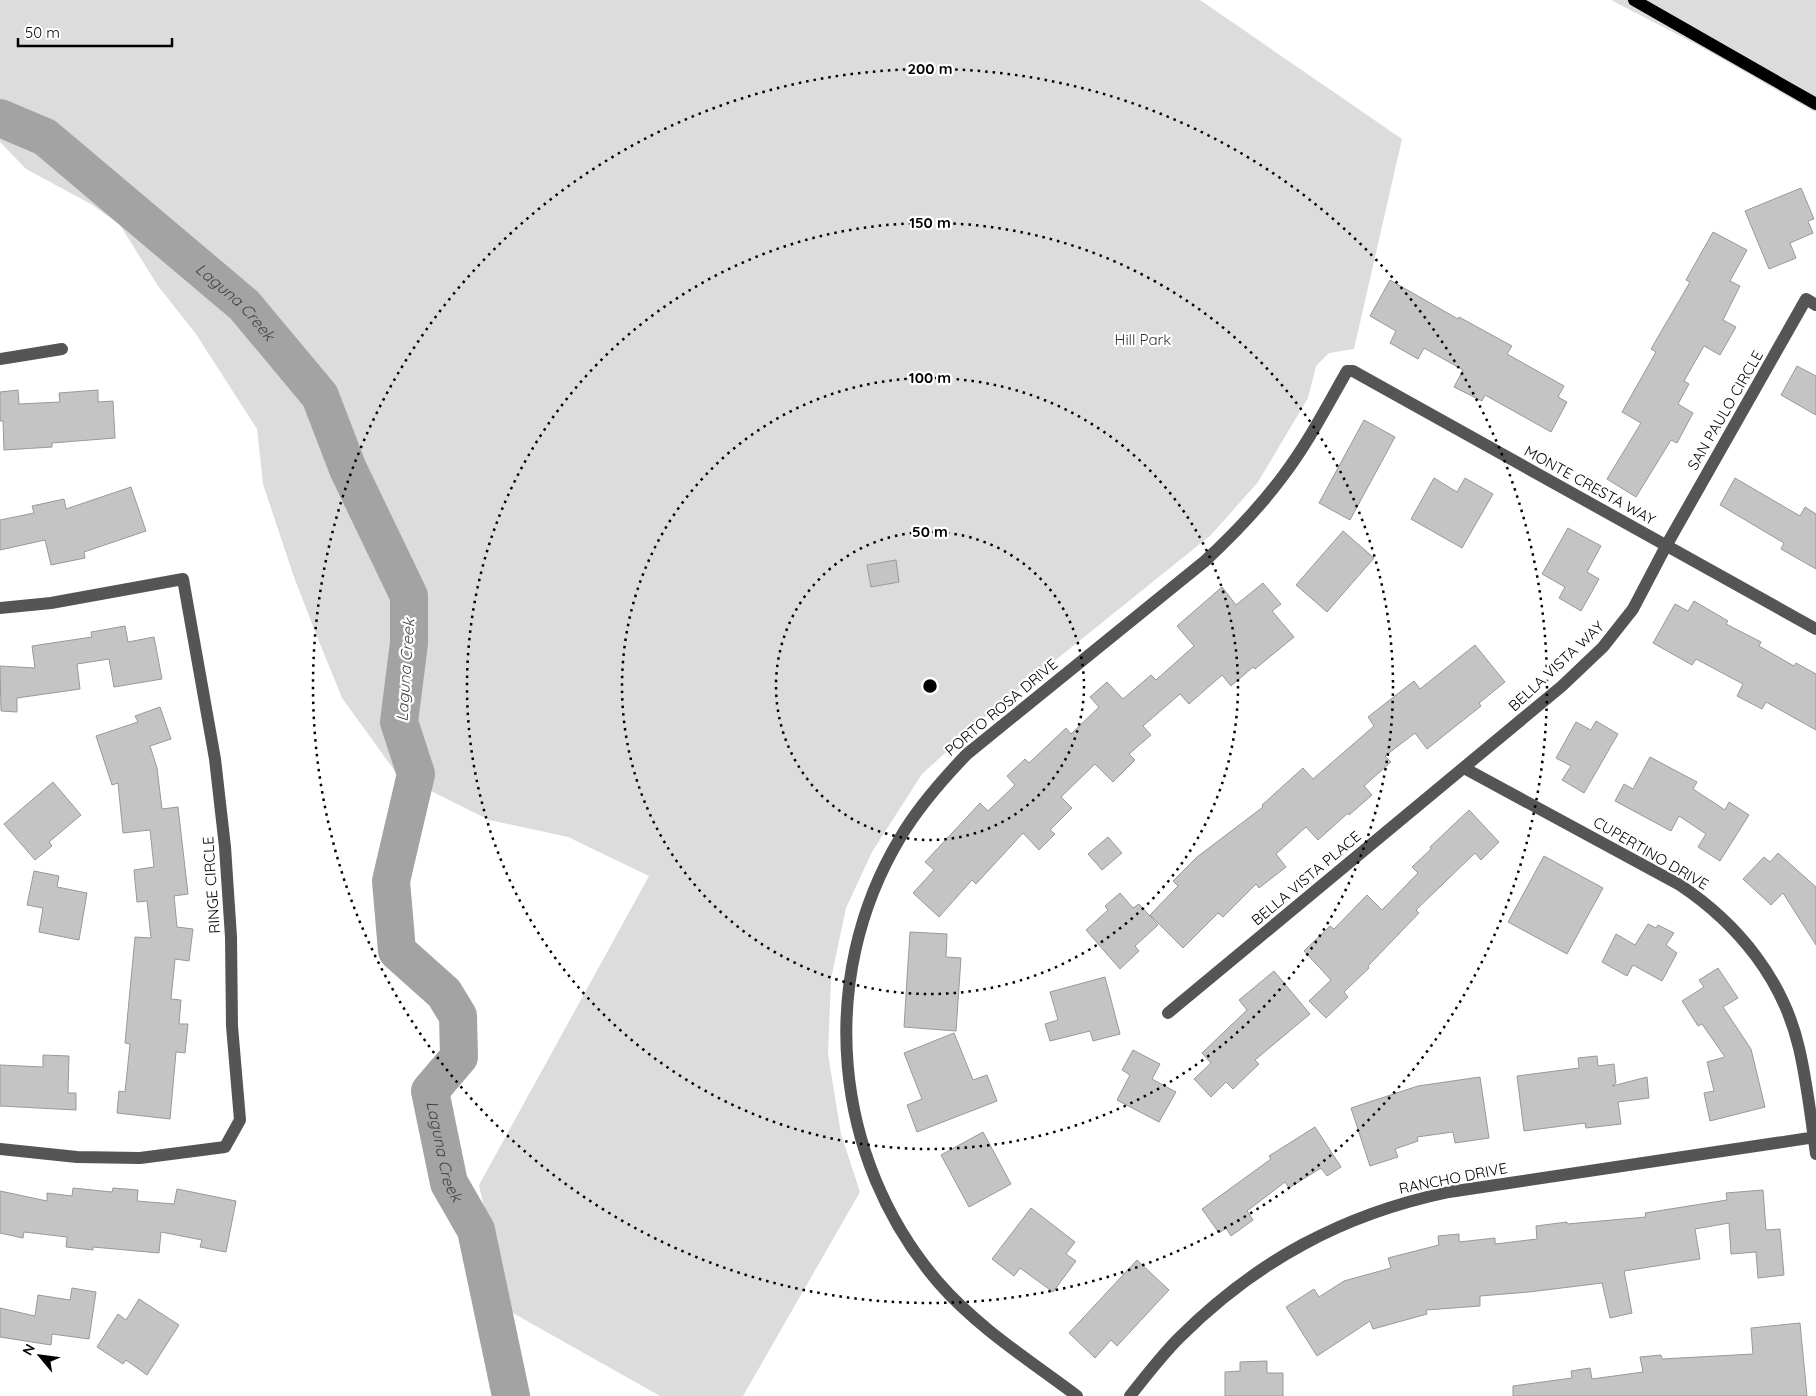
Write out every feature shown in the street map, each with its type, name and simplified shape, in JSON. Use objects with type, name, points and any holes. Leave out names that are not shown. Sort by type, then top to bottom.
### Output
[{"type":"main road","points":[[1634,0],[1816,104]]},
{"type":"street","name":"SAN PAULO CIRCLE","points":[[1666,546],[1806,299],[1816,305]]},
{"type":"street","points":[[0,359],[62,350]]},
{"type":"street","name":"MONTE CRESTA WAY","points":[[1347,371],[1353,370],[1816,629]]},
{"type":"street","name":"PORTO ROSA DRIVE","points":[[1077,1396],[977,1321],[940,1283],[908,1240],[882,1194],[862,1144],[850,1093],[846,1040],[846,1013],[853,960],[864,918],[888,860],[900,837],[948,773],[967,754],[1205,561],[1225,542],[1284,475],[1300,452],[1347,371]]},
{"type":"street","name":"BELLA VISTA WAY","points":[[1464,768],[1562,686],[1603,647],[1633,610],[1666,546]]},
{"type":"street","name":"RINGE CIRCLE","points":[[0,608],[51,603],[183,579],[214,758],[225,847],[231,937],[232,1026],[240,1120],[224,1146],[140,1158],[76,1157],[0,1149]]},
{"type":"street","name":"BELLA VISTA PLACE","points":[[1168,1013],[1464,768]]},
{"type":"street","name":"CUPERTINO DRIVE","points":[[1464,768],[1680,885],[1705,902],[1734,928],[1762,963],[1784,1003],[1799,1046],[1815,1137],[1816,1154]]},
{"type":"street","name":"RANCHO DRIVE","points":[[1130,1396],[1178,1339],[1216,1303],[1257,1271],[1325,1232],[1374,1212],[1424,1197],[1449,1192],[1815,1137]]},
{"type":"green space","name":"Hill Park","points":[[0,0],[1200,0],[1402,139],[1354,349],[1329,353],[1316,366],[1308,398],[1258,482],[1211,535],[986,716],[922,774],[872,852],[846,908],[831,979],[828,1054],[841,1134],[860,1192],[743,1396],[660,1396],[506,1309],[479,1185],[649,876],[568,837],[489,820],[397,774],[342,698],[316,634],[294,577],[263,484],[257,429],[196,334],[158,286],[120,225],[91,204],[26,169],[0,142]]},
{"type":"green space","points":[[1611,0],[1816,0],[1816,106]]},
{"type":"building","points":[[1801,188],[1814,219],[1808,221],[1813,233],[1790,243],[1796,258],[1769,269],[1745,211]]},
{"type":"building","points":[[1713,232],[1747,250],[1730,281],[1740,286],[1723,320],[1736,327],[1720,355],[1704,346],[1684,381],[1689,384],[1678,404],[1693,413],[1677,443],[1671,440],[1636,497],[1607,479],[1641,423],[1622,412],[1656,352],[1651,349],[1690,282],[1686,280]]},
{"type":"building","points":[[1390,280],[1458,319],[1459,317],[1512,346],[1507,354],[1564,386],[1558,397],[1567,402],[1551,432],[1485,395],[1482,401],[1454,387],[1463,370],[1424,348],[1418,359],[1390,343],[1396,331],[1370,316]]},
{"type":"building","points":[[1797,366],[1816,376],[1816,415],[1781,395]]},
{"type":"building","points":[[18,390],[19,404],[60,402],[59,393],[98,390],[98,402],[113,401],[115,438],[52,443],[52,447],[4,450],[3,421],[0,421],[0,392]]},
{"type":"building","points":[[1364,420],[1395,437],[1350,520],[1319,503]]},
{"type":"building","points":[[1434,478],[1457,492],[1465,478],[1493,494],[1462,548],[1411,519]]},
{"type":"building","points":[[1735,478],[1800,516],[1805,507],[1816,514],[1816,569],[1781,549],[1784,543],[1720,505]]},
{"type":"building","points":[[131,487],[146,531],[84,552],[85,558],[51,565],[45,540],[0,550],[0,520],[34,513],[32,506],[64,499],[66,509]]},
{"type":"building","points":[[1568,528],[1601,546],[1587,572],[1599,579],[1581,611],[1559,598],[1565,587],[1542,574]]},
{"type":"building","points":[[1343,531],[1374,558],[1327,612],[1296,585]]},
{"type":"building","points":[[896,560],[899,582],[871,587],[867,565]]},
{"type":"building","points":[[1263,583],[1281,604],[1272,611],[1294,637],[1231,686],[1222,675],[1189,704],[1180,694],[1143,726],[1151,735],[1129,754],[1135,760],[1113,782],[1095,764],[1061,797],[1072,808],[1050,830],[1055,834],[1039,850],[1023,833],[976,884],[972,880],[939,917],[913,893],[934,870],[925,862],[980,803],[988,811],[1015,785],[1007,776],[1025,759],[1029,763],[1066,728],[1071,734],[1099,707],[1090,697],[1107,682],[1123,699],[1151,675],[1156,680],[1194,646],[1177,626],[1222,587],[1236,605]]},
{"type":"building","points":[[1694,601],[1728,621],[1726,624],[1761,642],[1759,646],[1794,666],[1796,663],[1816,674],[1816,730],[1766,702],[1762,709],[1737,696],[1743,684],[1696,659],[1692,665],[1653,643],[1675,604],[1688,611]]},
{"type":"building","points":[[125,626],[128,642],[154,637],[162,679],[114,687],[109,659],[77,664],[80,689],[17,698],[17,712],[1,711],[0,666],[35,668],[32,646],[92,637],[91,632]]},
{"type":"building","points":[[1475,645],[1505,682],[1479,703],[1481,706],[1427,749],[1415,733],[1385,756],[1391,762],[1364,786],[1372,795],[1349,815],[1348,813],[1318,840],[1306,827],[1276,854],[1286,867],[1259,888],[1256,884],[1223,917],[1218,913],[1183,948],[1150,915],[1178,886],[1173,881],[1197,857],[1263,807],[1262,805],[1303,768],[1313,779],[1374,726],[1368,717],[1414,681],[1420,689]]},
{"type":"building","points":[[160,707],[171,739],[150,746],[157,768],[162,809],[178,807],[188,894],[174,896],[177,927],[193,929],[189,961],[175,959],[171,999],[181,1000],[179,1024],[188,1024],[185,1053],[176,1052],[170,1119],[117,1113],[119,1091],[125,1092],[130,1044],[125,1043],[135,937],[151,938],[147,901],[137,902],[134,870],[154,867],[150,830],[123,833],[118,783],[112,785],[96,736],[138,722],[135,716]]},
{"type":"building","points":[[1596,721],[1618,734],[1584,793],[1562,780],[1571,766],[1556,758],[1576,722],[1591,730]]},
{"type":"building","points":[[1650,757],[1697,782],[1693,789],[1725,810],[1729,802],[1749,815],[1720,861],[1698,847],[1706,834],[1679,816],[1671,831],[1615,801],[1624,784],[1633,789]]},
{"type":"building","points":[[53,782],[81,815],[49,842],[52,846],[35,860],[4,824]]},
{"type":"building","points":[[1469,810],[1499,842],[1481,860],[1475,853],[1416,910],[1419,913],[1368,966],[1369,968],[1344,992],[1348,997],[1326,1018],[1309,1001],[1331,980],[1304,951],[1330,926],[1334,929],[1367,895],[1382,910],[1418,873],[1412,867]]},
{"type":"building","points":[[1108,837],[1122,853],[1102,870],[1088,854]]},
{"type":"building","points":[[1778,853],[1816,887],[1816,945],[1783,893],[1771,905],[1743,879],[1764,857],[1770,862]]},
{"type":"building","points":[[1544,856],[1603,888],[1567,954],[1508,922]]},
{"type":"building","points":[[34,871],[59,876],[57,887],[87,893],[79,940],[39,932],[43,908],[27,905]]},
{"type":"building","points":[[1120,893],[1133,908],[1139,904],[1158,925],[1135,946],[1139,951],[1120,969],[1086,930],[1108,910],[1105,906]]},
{"type":"building","points":[[1648,924],[1656,928],[1658,925],[1674,933],[1666,945],[1677,953],[1662,981],[1633,965],[1627,976],[1602,962],[1616,934],[1635,945]]},
{"type":"building","points":[[910,932],[947,934],[946,957],[961,958],[956,1031],[904,1027]]},
{"type":"building","points":[[1718,968],[1738,998],[1723,1007],[1751,1049],[1765,1107],[1710,1121],[1704,1093],[1714,1091],[1707,1062],[1725,1057],[1702,1024],[1698,1026],[1682,1001],[1704,987],[1699,980]]},
{"type":"building","points":[[1274,971],[1310,1014],[1255,1060],[1259,1064],[1233,1089],[1226,1082],[1211,1097],[1194,1079],[1211,1063],[1202,1053],[1247,1010],[1239,1000]]},
{"type":"building","points":[[1105,977],[1120,1034],[1093,1041],[1090,1031],[1050,1041],[1045,1024],[1058,1020],[1050,992]]},
{"type":"building","points":[[954,1033],[973,1080],[987,1075],[997,1101],[917,1132],[907,1105],[922,1099],[904,1053]]},
{"type":"building","points":[[1133,1050],[1160,1064],[1152,1079],[1176,1092],[1159,1122],[1117,1100],[1130,1075],[1122,1070]]},
{"type":"building","points":[[43,1055],[69,1056],[68,1093],[76,1093],[76,1110],[0,1106],[0,1065],[43,1067]]},
{"type":"building","points":[[1597,1056],[1598,1066],[1614,1064],[1616,1083],[1612,1086],[1647,1077],[1649,1098],[1618,1102],[1621,1124],[1586,1128],[1585,1123],[1524,1131],[1517,1076],[1579,1068],[1578,1058]]},
{"type":"building","points":[[1480,1077],[1489,1138],[1455,1143],[1453,1132],[1417,1137],[1418,1141],[1395,1149],[1398,1157],[1370,1166],[1351,1108],[1418,1086]]},
{"type":"building","points":[[1315,1127],[1341,1167],[1327,1176],[1321,1168],[1289,1188],[1285,1182],[1247,1211],[1253,1220],[1231,1236],[1226,1228],[1219,1233],[1202,1209],[1271,1159],[1269,1156]]},
{"type":"building","points":[[983,1132],[1011,1184],[969,1207],[941,1155]]},
{"type":"building","points":[[73,1188],[112,1192],[113,1188],[138,1190],[137,1201],[174,1204],[177,1189],[236,1201],[226,1252],[200,1247],[202,1240],[161,1232],[159,1253],[93,1247],[93,1250],[66,1247],[67,1237],[24,1232],[23,1238],[0,1233],[0,1191],[47,1201],[47,1193],[72,1196]]},
{"type":"building","points":[[1763,1190],[1766,1230],[1780,1229],[1784,1275],[1758,1278],[1756,1252],[1731,1254],[1729,1223],[1695,1229],[1700,1259],[1624,1271],[1632,1313],[1610,1318],[1602,1283],[1480,1296],[1480,1306],[1426,1310],[1427,1314],[1373,1329],[1370,1321],[1317,1356],[1286,1307],[1314,1289],[1319,1297],[1344,1281],[1391,1268],[1388,1258],[1439,1245],[1438,1236],[1459,1234],[1459,1242],[1495,1238],[1495,1244],[1537,1239],[1536,1226],[1646,1217],[1645,1213],[1727,1200],[1726,1193]]},
{"type":"building","points":[[1031,1208],[1075,1242],[1066,1254],[1076,1261],[1053,1292],[1020,1268],[1014,1276],[992,1259]]},
{"type":"building","points":[[1137,1260],[1169,1290],[1117,1346],[1111,1340],[1095,1358],[1069,1333]]},
{"type":"building","points":[[72,1288],[96,1292],[89,1339],[52,1334],[51,1345],[0,1337],[0,1308],[35,1316],[38,1295],[70,1300]]},
{"type":"building","points":[[139,1299],[179,1325],[147,1375],[126,1360],[123,1364],[97,1347],[118,1314],[126,1320]]},
{"type":"building","points":[[1800,1323],[1807,1396],[1513,1396],[1513,1386],[1572,1378],[1571,1371],[1590,1368],[1592,1379],[1643,1372],[1640,1357],[1661,1355],[1662,1359],[1753,1354],[1751,1328]]},
{"type":"building","points":[[1267,1361],[1267,1373],[1283,1373],[1283,1396],[1225,1396],[1225,1372],[1240,1371],[1240,1362]]},
{"type":"waterway","name":"Laguna Creek","points":[[0,118],[45,137],[244,305],[320,396],[348,469],[409,596],[409,643],[399,722],[416,774],[391,881],[397,951],[444,993],[458,1016],[459,1057],[430,1091],[449,1183],[476,1230],[511,1396]]}]
